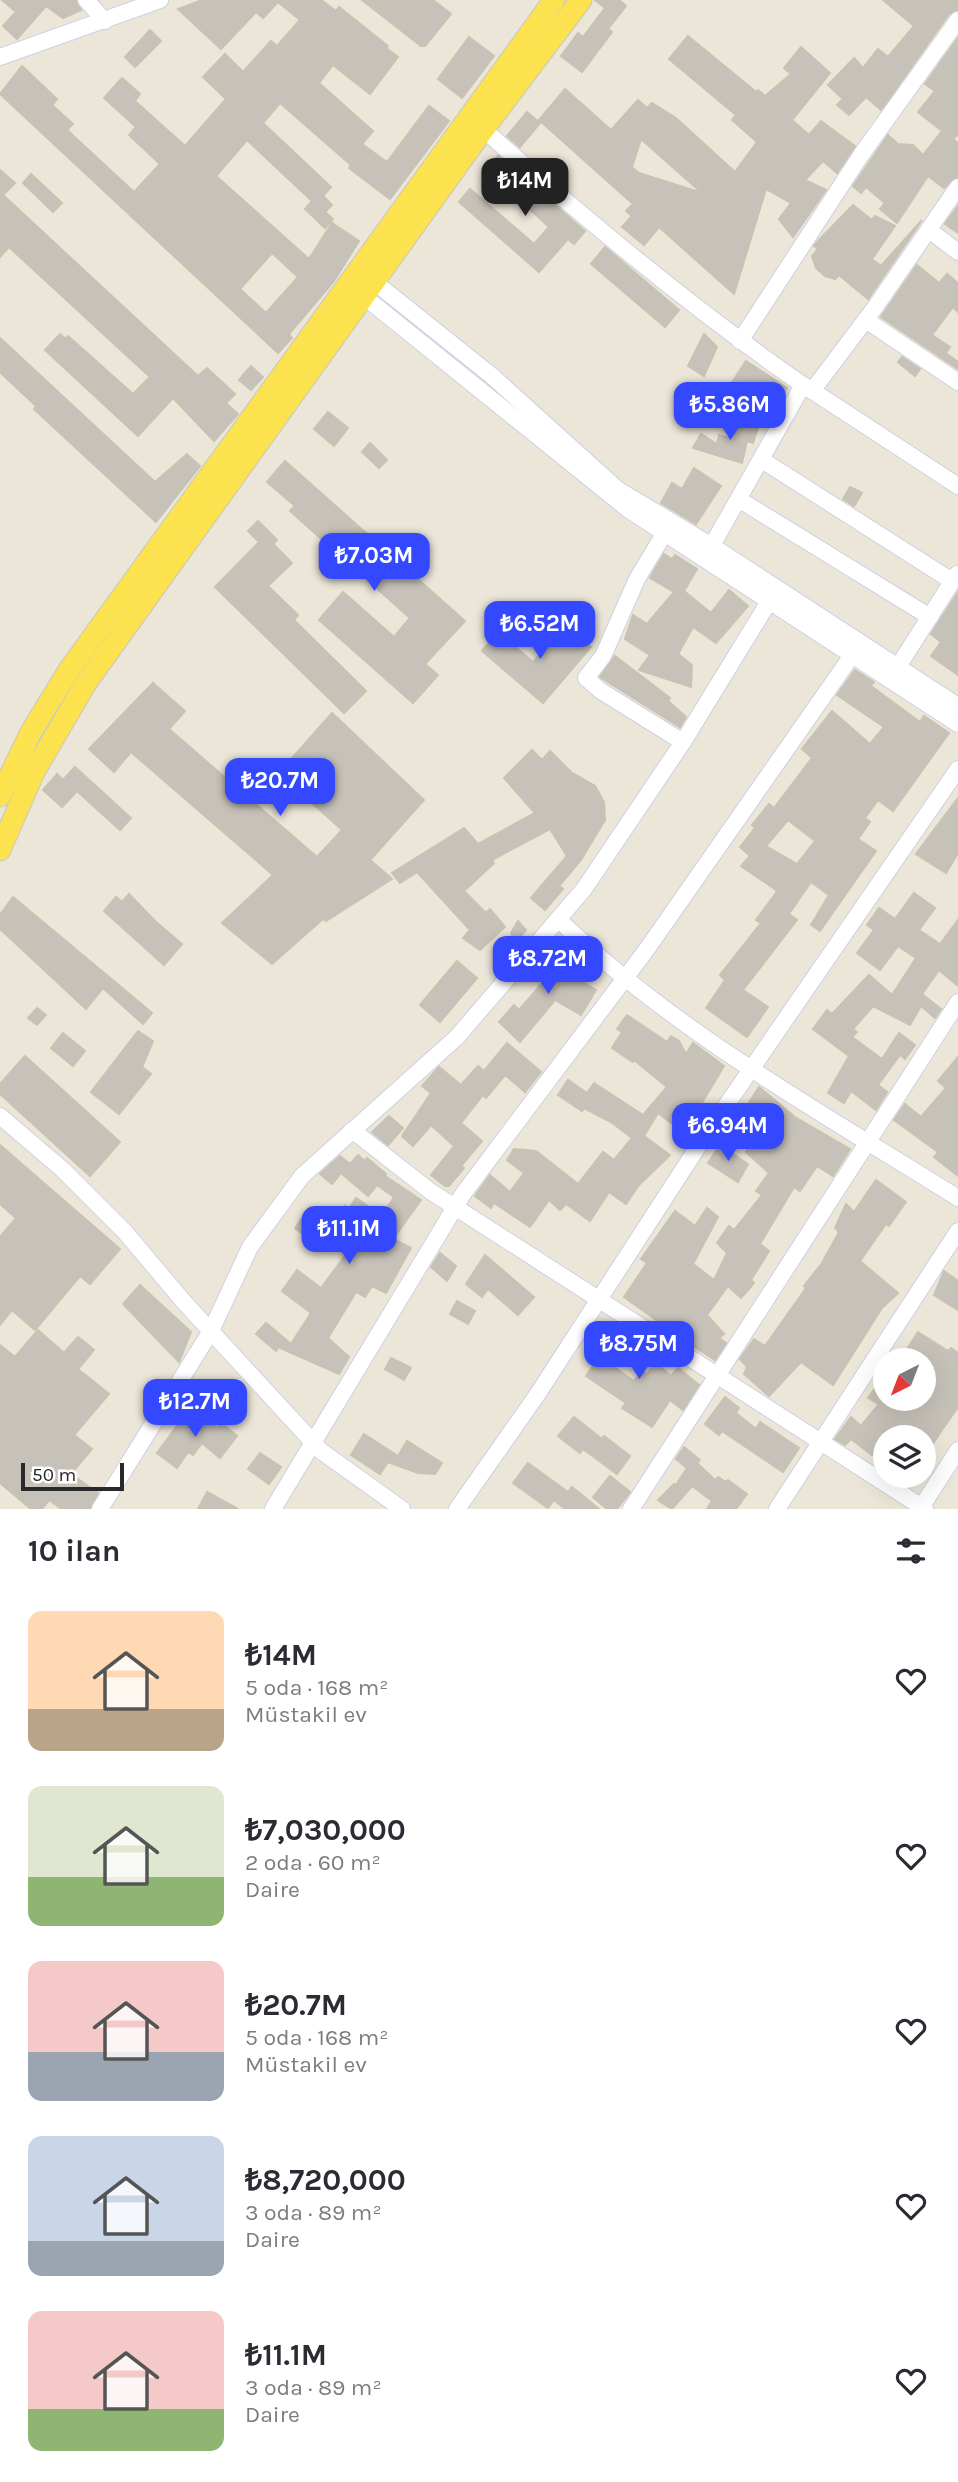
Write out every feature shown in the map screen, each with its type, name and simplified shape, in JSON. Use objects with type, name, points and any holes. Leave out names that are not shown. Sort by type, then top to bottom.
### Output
[{"type":"main road","points":[[0,796],[31,732],[69,670],[476,123],[554,0]]},
{"type":"main road","points":[[476,123],[581,0]]},
{"type":"main road","points":[[0,850],[34,772],[86,683],[360,282]]},
{"type":"street","points":[[86,0],[105,21]]},
{"type":"street","points":[[0,57],[160,0]]},
{"type":"street","points":[[740,341],[861,155],[958,20]]},
{"type":"street","points":[[476,123],[639,264],[740,341],[958,486]]},
{"type":"street","points":[[708,552],[807,388],[866,320],[958,187]]},
{"type":"street","points":[[929,230],[958,252]]},
{"type":"street","points":[[360,282],[584,476],[664,534],[708,552],[770,600],[853,654],[958,706]]},
{"type":"street","points":[[360,282],[492,376],[617,489],[893,673],[958,724]]},
{"type":"street","points":[[866,320],[958,382]]},
{"type":"street","points":[[762,460],[955,576],[893,673]]},
{"type":"street","points":[[740,500],[930,617]]},
{"type":"street","points":[[664,534],[637,579],[603,656],[586,678],[601,691],[683,743]]},
{"type":"street","points":[[100,1509],[211,1331],[250,1247],[302,1176],[457,1037],[584,889],[683,743],[770,600]]},
{"type":"street","points":[[274,1509],[456,1205],[624,980],[853,654]]},
{"type":"street","points":[[457,1509],[752,1068],[958,769]]},
{"type":"street","points":[[558,919],[624,980],[752,1068],[958,1198]]},
{"type":"street","points":[[631,1509],[958,1002]]},
{"type":"street","points":[[0,1116],[62,1169],[125,1231],[211,1331],[314,1443],[402,1509]]},
{"type":"street","points":[[352,1130],[430,1191],[456,1205],[598,1300],[922,1508],[958,1450]]},
{"type":"street","points":[[777,1509],[958,1231]]},
{"type":"building","points":[[2,0],[76,0],[81,10],[63,18],[46,6],[17,39],[3,26],[16,12]]},
{"type":"building","points":[[202,0],[321,0],[336,11],[339,7],[398,57],[370,94],[333,65],[319,83],[373,131],[362,144],[387,162],[429,106],[449,121],[390,199],[349,168],[351,165],[280,103],[263,123],[331,187],[323,196],[332,205],[325,212],[333,219],[325,228],[305,209],[312,201],[247,140],[216,176],[309,259],[332,223],[359,241],[334,281],[289,334],[292,338],[278,353],[0,94],[22,66],[57,99],[52,105],[73,124],[67,130],[134,192],[160,164],[129,135],[136,127],[104,98],[122,78],[140,94],[135,101],[185,146],[226,99],[203,77],[225,54],[243,72],[271,41],[277,46],[300,20],[278,2],[263,18],[256,12],[221,49],[178,9]],"holes":[[[272,253],[298,277],[266,313],[240,289]]]},
{"type":"building","points":[[362,0],[433,0],[451,14],[425,46],[421,46]]},
{"type":"building","points":[[595,0],[619,0],[626,6],[608,29],[612,32],[582,72],[561,56],[578,33],[583,37],[605,8]]},
{"type":"building","points":[[883,0],[958,0],[958,10],[949,14],[881,110],[866,97],[849,115],[837,105],[843,99],[828,85],[854,58],[863,68],[878,49],[888,57],[914,26]]},
{"type":"building","points":[[150,30],[161,41],[135,67],[125,57]]},
{"type":"building","points":[[688,36],[756,92],[758,90],[765,96],[791,74],[784,68],[801,47],[830,73],[792,120],[809,135],[821,121],[855,146],[837,173],[823,161],[805,180],[826,190],[793,237],[779,219],[791,203],[766,189],[734,294],[659,227],[644,245],[622,227],[632,216],[626,211],[633,204],[539,120],[565,89],[611,130],[638,100],[647,108],[652,103],[676,118],[735,172],[757,142],[732,120],[736,115],[669,59]],"holes":[[[641,139],[702,193],[639,173],[632,167]]]},
{"type":"building","points":[[469,37],[494,56],[462,98],[438,79]]},
{"type":"building","points":[[958,38],[958,134],[953,139],[958,143],[958,177],[944,188],[928,176],[897,223],[880,209],[885,203],[866,187],[861,193],[853,186],[888,135],[898,144],[913,145],[923,155],[942,131],[918,112],[935,91],[925,84]]},
{"type":"building","points":[[527,112],[540,123],[520,147],[507,136]]},
{"type":"building","points":[[498,156],[585,231],[574,244],[568,239],[539,272],[459,202],[470,189],[534,244],[549,227],[486,169]]},
{"type":"building","points":[[0,170],[15,183],[3,195],[198,376],[207,368],[235,394],[226,403],[238,414],[214,441],[173,398],[138,436],[45,350],[60,334],[66,339],[68,336],[133,394],[150,377],[9,247],[0,257]]},
{"type":"building","points":[[31,174],[62,203],[53,212],[23,183]]},
{"type":"building","points":[[853,205],[872,220],[875,216],[895,226],[872,259],[881,266],[922,220],[868,299],[839,275],[835,279],[825,276],[816,268],[812,256],[818,249],[814,246],[818,241]]},
{"type":"building","points":[[958,206],[958,233],[945,224]]},
{"type":"building","points":[[605,247],[679,310],[665,327],[591,264]]},
{"type":"building","points":[[917,265],[939,283],[947,274],[958,283],[958,312],[953,307],[932,335],[950,347],[946,353],[958,362],[958,369],[881,317]]},
{"type":"building","points":[[704,334],[717,347],[704,376],[688,366]]},
{"type":"building","points":[[0,338],[155,482],[187,454],[200,466],[156,522],[34,409],[36,406],[0,372]]},
{"type":"building","points":[[902,357],[920,369],[915,376],[898,362]]},
{"type":"building","points":[[746,361],[787,388],[775,405],[756,392],[747,417],[719,407],[725,389],[727,390]]},
{"type":"building","points":[[251,366],[263,377],[251,390],[239,380]]},
{"type":"building","points":[[328,412],[348,428],[334,446],[314,429]]},
{"type":"building","points":[[740,418],[759,424],[753,443],[747,441],[742,463],[693,448],[701,434],[717,444],[719,435],[733,439]]},
{"type":"building","points":[[370,443],[387,460],[379,468],[362,452]]},
{"type":"building","points":[[285,461],[465,621],[425,664],[438,675],[413,703],[319,620],[343,592],[394,637],[410,618],[290,511],[295,506],[267,482]]},
{"type":"building","points":[[694,468],[721,486],[696,524],[661,503],[672,483],[682,489]]},
{"type":"building","points":[[850,487],[862,493],[854,506],[843,499]]},
{"type":"building","points":[[258,521],[277,540],[273,544],[292,563],[268,586],[298,615],[294,620],[366,691],[344,713],[215,587],[259,542],[248,531]]},
{"type":"building","points":[[664,554],[672,559],[675,555],[697,569],[684,591],[711,613],[729,590],[748,606],[716,643],[693,627],[678,654],[692,665],[691,687],[639,670],[650,655],[625,639],[633,615],[647,624],[674,592],[650,578]]},
{"type":"building","points":[[958,592],[958,675],[931,656],[941,642],[931,634]]},
{"type":"building","points":[[558,620],[591,647],[543,703],[482,651],[498,632],[533,662],[556,636],[550,630]]},
{"type":"building","points":[[615,656],[670,698],[668,701],[686,717],[680,727],[600,677]]},
{"type":"building","points":[[855,670],[874,682],[871,686],[920,722],[924,716],[949,733],[893,811],[878,800],[865,818],[870,822],[858,839],[876,851],[820,931],[811,925],[829,895],[811,882],[789,914],[797,920],[743,990],[768,1007],[747,1037],[706,1008],[725,980],[720,975],[761,923],[756,920],[776,893],[776,890],[741,866],[750,856],[740,847],[755,828],[752,825],[769,804],[774,808],[812,758],[802,749],[832,711],[870,744],[884,727],[837,695]],"holes":[[[788,820],[815,841],[797,864],[766,846]]]},
{"type":"building","points":[[153,683],[185,711],[169,729],[317,857],[342,830],[279,773],[332,713],[424,800],[370,860],[392,879],[326,921],[323,919],[272,964],[222,923],[273,875],[131,752],[114,772],[89,749]]},
{"type":"building","points":[[532,750],[542,760],[550,751],[571,772],[595,786],[604,802],[605,820],[581,860],[559,886],[563,889],[545,910],[531,898],[567,856],[550,829],[492,860],[494,863],[464,891],[486,913],[490,909],[505,927],[480,950],[463,938],[470,930],[417,872],[400,883],[392,873],[464,828],[478,844],[535,813],[504,778]]},
{"type":"building","points":[[75,767],[131,818],[120,830],[77,791],[62,807],[43,790],[57,774],[63,780]]},
{"type":"building","points":[[958,798],[958,853],[946,873],[916,854]]},
{"type":"building","points":[[914,893],[935,908],[919,930],[940,944],[958,920],[958,986],[939,970],[922,994],[941,1009],[935,1018],[921,1006],[910,1025],[873,1006],[853,1029],[857,1032],[852,1037],[882,1059],[899,1033],[915,1045],[905,1059],[900,1055],[878,1085],[887,1092],[876,1110],[851,1091],[844,1103],[828,1093],[849,1056],[813,1029],[827,1010],[832,1014],[869,975],[892,995],[916,958],[898,946],[880,970],[857,953],[874,930],[867,925],[879,908],[895,919]]},
{"type":"building","points":[[129,894],[182,944],[164,965],[104,911],[116,897],[122,902]]},
{"type":"building","points":[[13,897],[152,1013],[143,1024],[103,988],[86,1009],[0,929],[0,915]]},
{"type":"building","points":[[518,921],[526,930],[516,942],[511,933]]},
{"type":"building","points":[[546,950],[567,963],[563,970],[596,990],[581,1015],[555,1000],[520,1042],[499,1022],[514,1005],[519,1010],[546,979],[533,970]]},
{"type":"building","points":[[457,961],[477,978],[440,1022],[420,1005]]},
{"type":"building","points":[[37,1008],[46,1015],[37,1025],[28,1018]]},
{"type":"building","points":[[627,1015],[667,1042],[671,1036],[679,1041],[686,1054],[693,1043],[724,1066],[700,1106],[697,1103],[678,1128],[658,1113],[644,1136],[670,1155],[639,1185],[626,1204],[609,1192],[590,1221],[566,1204],[560,1210],[549,1200],[530,1227],[494,1203],[491,1208],[475,1196],[490,1175],[510,1192],[524,1173],[507,1160],[514,1149],[536,1151],[578,1184],[603,1152],[614,1160],[632,1138],[611,1122],[584,1108],[582,1111],[558,1095],[568,1080],[587,1093],[594,1083],[643,1115],[667,1087],[634,1060],[633,1062],[612,1048],[622,1032],[617,1029]]},
{"type":"building","points":[[138,1031],[153,1041],[142,1067],[151,1074],[119,1114],[91,1092]]},
{"type":"building","points":[[63,1033],[85,1051],[73,1066],[51,1048]]},
{"type":"building","points":[[507,1043],[541,1072],[525,1092],[505,1075],[486,1098],[483,1095],[461,1123],[482,1141],[461,1166],[464,1168],[449,1186],[445,1186],[431,1175],[454,1146],[431,1125],[413,1146],[402,1136],[431,1093],[422,1086],[439,1067],[461,1085],[478,1066],[484,1071]]},
{"type":"building","points":[[25,1056],[120,1142],[90,1176],[0,1094],[0,1084]]},
{"type":"building","points":[[958,1057],[958,1176],[934,1157],[938,1152],[894,1120],[905,1104],[921,1117],[946,1088],[938,1081]]},
{"type":"building","points":[[759,1087],[795,1117],[850,1149],[833,1176],[817,1166],[800,1191],[794,1187],[760,1244],[769,1251],[751,1280],[754,1283],[741,1298],[728,1286],[707,1315],[724,1334],[719,1338],[726,1343],[715,1360],[692,1345],[694,1343],[673,1323],[669,1329],[624,1297],[647,1263],[641,1259],[675,1211],[695,1226],[707,1208],[718,1217],[693,1264],[714,1280],[727,1253],[717,1243],[729,1226],[734,1230],[762,1195],[756,1191],[769,1173],[746,1152],[762,1128],[742,1113]]},
{"type":"building","points":[[389,1116],[403,1128],[388,1145],[372,1132]]},
{"type":"building","points":[[0,1145],[120,1249],[90,1284],[80,1276],[35,1330],[12,1310],[0,1325],[0,1237],[16,1218],[0,1204]]},
{"type":"building","points":[[720,1145],[748,1164],[738,1182],[708,1163]]},
{"type":"building","points":[[358,1155],[365,1161],[367,1158],[386,1174],[385,1176],[421,1200],[393,1239],[411,1248],[386,1293],[372,1286],[365,1297],[356,1292],[328,1338],[349,1357],[339,1374],[278,1347],[276,1351],[256,1334],[266,1323],[291,1344],[311,1313],[282,1291],[297,1270],[321,1288],[361,1234],[338,1217],[345,1206],[349,1209],[356,1198],[382,1216],[394,1197],[377,1185],[368,1196],[341,1173],[332,1184],[320,1174],[340,1156],[350,1164]]},
{"type":"building","points":[[876,1180],[906,1202],[889,1226],[886,1224],[860,1261],[898,1293],[882,1308],[833,1385],[801,1362],[769,1396],[744,1374],[747,1367],[740,1359],[754,1339],[765,1346],[822,1263],[839,1232],[835,1228],[846,1204],[854,1212]]},
{"type":"building","points":[[310,1207],[331,1223],[316,1244],[295,1228]]},
{"type":"building","points":[[440,1253],[456,1266],[447,1281],[431,1267]]},
{"type":"building","points":[[485,1255],[534,1297],[518,1315],[488,1289],[482,1297],[466,1284]]},
{"type":"building","points":[[944,1271],[958,1281],[958,1310],[934,1295]]},
{"type":"building","points":[[140,1285],[191,1332],[179,1362],[123,1304]]},
{"type":"building","points":[[457,1301],[475,1311],[468,1324],[450,1314]]},
{"type":"building","points":[[615,1323],[635,1339],[610,1364],[634,1381],[642,1371],[646,1375],[656,1363],[671,1376],[678,1368],[699,1385],[683,1410],[670,1400],[652,1427],[622,1408],[626,1403],[586,1376],[603,1351],[596,1343]]},
{"type":"building","points":[[38,1330],[64,1353],[78,1337],[94,1350],[78,1369],[109,1394],[74,1435],[92,1449],[71,1474],[98,1493],[90,1509],[62,1509],[49,1500],[42,1509],[31,1509],[0,1483],[0,1345],[15,1357]]},
{"type":"building","points":[[918,1332],[948,1351],[951,1348],[958,1353],[958,1407],[936,1439],[936,1425],[873,1425],[873,1455],[851,1439],[845,1445],[835,1439],[851,1417],[861,1426],[873,1411],[936,1411],[936,1348],[908,1348]]},
{"type":"building","points":[[391,1358],[411,1368],[404,1380],[385,1369]]},
{"type":"building","points":[[725,1397],[739,1408],[736,1413],[756,1429],[760,1422],[799,1448],[783,1472],[722,1431],[719,1435],[705,1424]]},
{"type":"building","points":[[188,1411],[202,1423],[205,1419],[217,1428],[221,1423],[237,1436],[220,1458],[202,1443],[193,1455],[188,1452],[177,1468],[157,1453]]},
{"type":"building","points":[[574,1417],[630,1456],[617,1474],[583,1449],[580,1453],[558,1436]]},
{"type":"building","points":[[364,1434],[398,1456],[407,1441],[442,1463],[435,1474],[418,1473],[388,1462],[380,1474],[351,1455]]},
{"type":"building","points":[[684,1447],[700,1460],[697,1463],[715,1480],[718,1477],[726,1482],[728,1480],[747,1494],[736,1509],[707,1509],[712,1501],[692,1486],[672,1509],[658,1500],[676,1485],[687,1468],[676,1459]]},
{"type":"building","points":[[260,1453],[281,1467],[269,1484],[248,1469]]},
{"type":"building","points":[[528,1463],[568,1492],[572,1487],[599,1509],[565,1509],[554,1500],[548,1508],[513,1483]]},
{"type":"building","points":[[610,1476],[630,1492],[617,1509],[607,1509],[593,1497]]},
{"type":"building","points":[[207,1492],[238,1509],[198,1509]]}]
